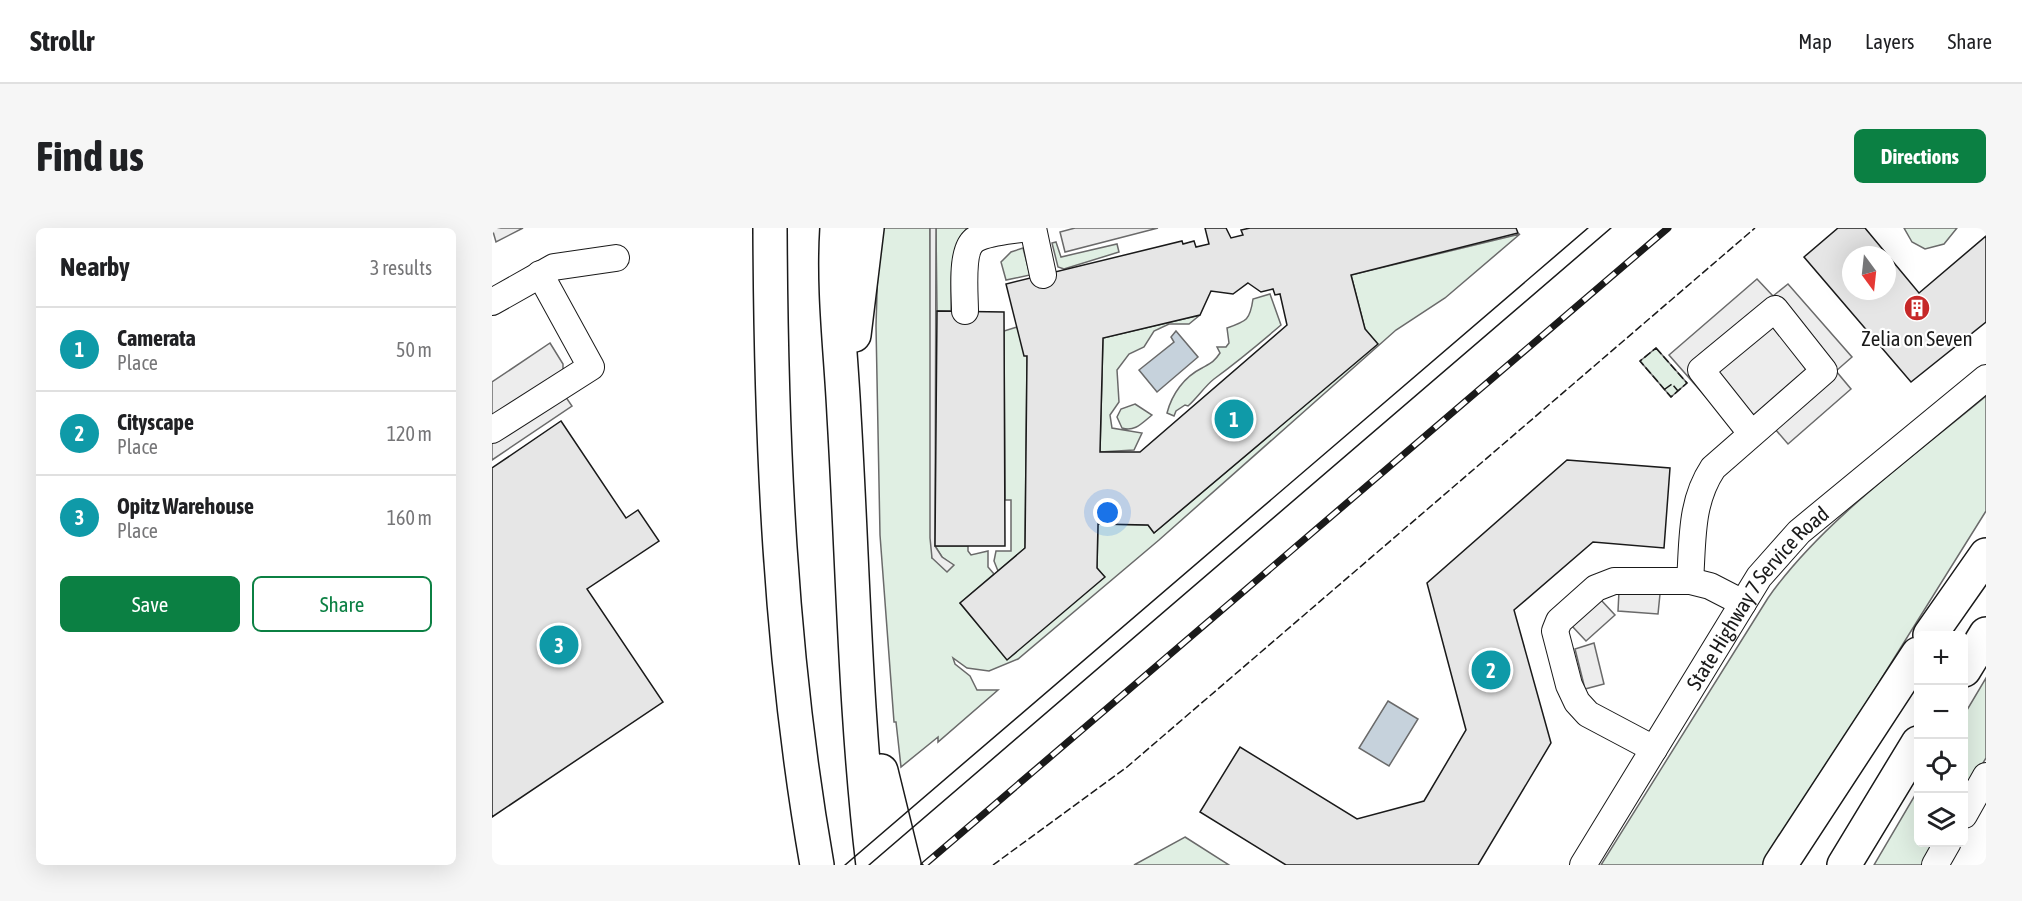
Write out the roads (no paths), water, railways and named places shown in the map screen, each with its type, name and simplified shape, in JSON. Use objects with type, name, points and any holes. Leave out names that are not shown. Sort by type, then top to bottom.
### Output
[{"type":"highway","points":[[772,228],[777,520],[789,667],[817,865]]},
{"type":"highway","points":[[837,228],[837,328],[866,805],[873,865]]},
{"type":"highway","points":[[844,414],[867,228]]},
{"type":"highway","points":[[1933,631],[1986,555]]},
{"type":"highway","points":[[1968,663],[1986,634]]},
{"type":"highway","points":[[1780,865],[1914,660]]},
{"type":"highway","points":[[858,685],[904,865]]},
{"type":"highway","points":[[1844,865],[1914,750]]},
{"type":"highway","points":[[798,865],[802,770]]},
{"type":"street","points":[[965,311],[965,261],[970,244],[978,238],[1027,228]]},
{"type":"street","points":[[1032,228],[1043,275]]},
{"type":"street","points":[[492,302],[554,267],[616,258]]},
{"type":"street","points":[[492,430],[591,367],[540,274]]},
{"type":"street","points":[[1690,581],[1695,512],[1701,487],[1713,468],[1824,371],[1775,309],[1701,370],[1751,433]]},
{"type":"street","name":"State Highway 7 Service Road","points":[[1583,865],[1759,577],[1799,532],[1986,378]]},
{"type":"street","points":[[1654,749],[1588,714],[1577,702],[1569,685],[1555,631],[1559,621],[1575,604],[1596,588],[1614,581],[1690,581],[1710,586],[1743,603]]},
{"type":"street","points":[[1968,808],[1986,777]]},
{"type":"street","points":[[1935,865],[1946,847]]},
{"type":"tram line","points":[[845,865],[1588,228]]},
{"type":"tram line","points":[[869,865],[1611,228]]},
{"type":"railway","points":[[924,865],[1668,228]]},
{"type":"place","name":"Zelia on Seven","points":[[1917,308]]},
{"type":"place","name":"Camerata","points":[[1234,419]]},
{"type":"place","name":"Opitz Warehouse","points":[[559,645]]},
{"type":"place","name":"Cityscape","points":[[1491,670]]}]
